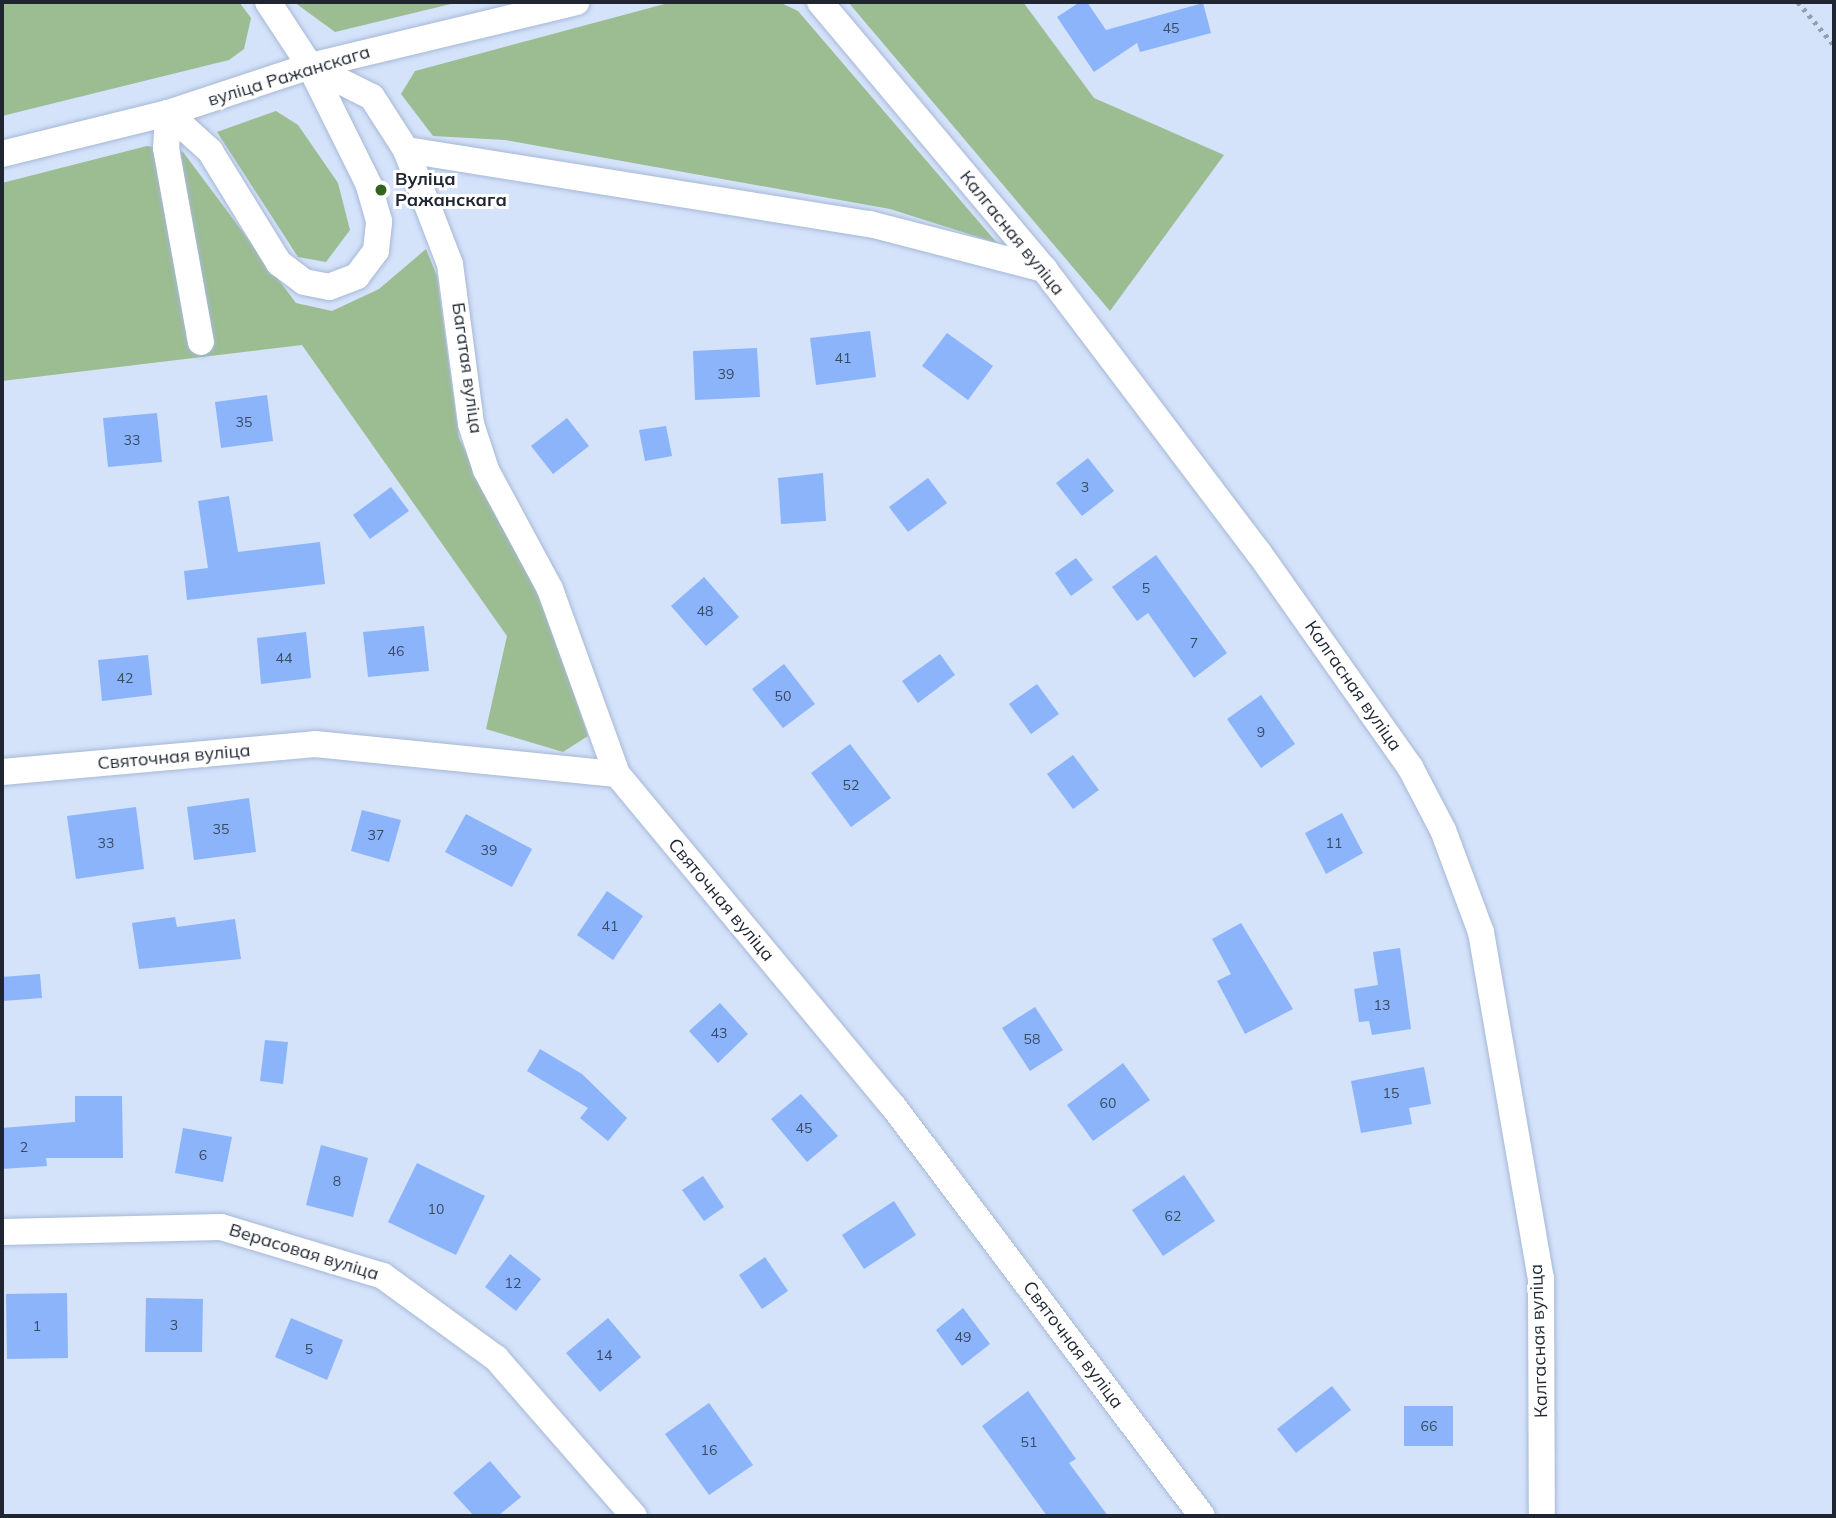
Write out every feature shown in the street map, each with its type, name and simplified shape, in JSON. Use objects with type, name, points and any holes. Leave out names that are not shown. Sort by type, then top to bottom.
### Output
[{"type":"street","points":[[168,113],[210,151],[279,263],[304,282],[329,287],[356,276],[376,251],[379,221],[369,185],[310,66],[268,2]]},
{"type":"street","name":"вуліца Ражанскага","points":[[2,154],[168,113],[310,66],[576,2]]},
{"type":"street","name":"Калгасная вуліца","points":[[820,2],[1044,269],[1259,553],[1410,767],[1443,830],[1480,932],[1541,1278],[1542,1516]]},
{"type":"street","name":"Багатая вуліца","points":[[310,66],[372,97],[406,150],[450,264],[471,424],[486,470],[550,589],[617,774]]},
{"type":"street","points":[[168,113],[166,148],[201,342]]},
{"type":"street","points":[[406,150],[870,224],[1044,269]]},
{"type":"street","name":"Святочная вуліца","points":[[2,772],[315,744],[617,774],[893,1107],[1202,1516]]},
{"type":"street","name":"Верасовая вуліца","points":[[2,1232],[221,1227],[383,1276],[496,1358],[634,1516]]},
{"type":"path","points":[[1798,2],[1834,45]]},
{"type":"green space","points":[[2,2],[239,2],[251,18],[244,49],[229,60],[2,116]]},
{"type":"green space","points":[[294,2],[459,2],[335,32]]},
{"type":"green space","points":[[672,2],[779,2],[798,11],[997,243],[890,209],[505,140],[433,136],[401,94],[415,71]]},
{"type":"green space","points":[[848,2],[1023,2],[1094,98],[1224,155],[1110,311]]},
{"type":"green space","points":[[276,111],[298,125],[338,183],[350,230],[326,262],[298,257],[217,132]]},
{"type":"green space","points":[[147,146],[183,152],[296,303],[332,311],[379,289],[426,249],[437,276],[459,438],[546,611],[588,736],[563,752],[486,729],[507,636],[302,345],[2,381],[2,183]]},
{"type":"building","points":[[1080,2],[1087,2],[1106,30],[1203,3],[1211,33],[1140,52],[1137,43],[1094,72],[1057,17]]},
{"type":"building","points":[[870,331],[876,377],[816,385],[810,338]]},
{"type":"building","points":[[947,333],[993,366],[968,400],[922,366]]},
{"type":"building","points":[[757,348],[760,397],[695,400],[693,351]]},
{"type":"building","points":[[267,395],[273,441],[221,448],[215,402]]},
{"type":"building","points":[[157,413],[162,462],[108,467],[103,418]]},
{"type":"building","points":[[567,418],[589,446],[553,474],[531,446]]},
{"type":"building","points":[[666,426],[672,456],[645,461],[639,430]]},
{"type":"building","points":[[1088,458],[1114,491],[1082,516],[1056,483]]},
{"type":"building","points":[[823,473],[826,521],[781,524],[778,478]]},
{"type":"building","points":[[928,478],[947,503],[908,532],[889,507]]},
{"type":"building","points":[[391,487],[409,511],[370,539],[353,515]]},
{"type":"building","points":[[229,496],[238,552],[320,542],[325,584],[187,600],[184,571],[208,568],[198,501]]},
{"type":"building","points":[[1156,555],[1227,653],[1194,678],[1148,613],[1137,621],[1112,587]]},
{"type":"building","points":[[1076,558],[1093,580],[1071,596],[1055,573]]},
{"type":"building","points":[[704,577],[739,617],[706,646],[671,606]]},
{"type":"building","points":[[424,626],[429,671],[368,677],[363,632]]},
{"type":"building","points":[[306,632],[311,678],[261,684],[257,638]]},
{"type":"building","points":[[940,654],[955,675],[918,703],[902,681]]},
{"type":"building","points":[[148,655],[152,695],[102,701],[98,660]]},
{"type":"building","points":[[784,664],[815,704],[783,728],[752,689]]},
{"type":"building","points":[[1037,684],[1059,714],[1031,734],[1009,704]]},
{"type":"building","points":[[1261,695],[1295,744],[1261,768],[1227,719]]},
{"type":"building","points":[[850,744],[891,798],[851,827],[811,773]]},
{"type":"building","points":[[1073,755],[1099,790],[1073,809],[1047,774]]},
{"type":"building","points":[[249,798],[256,852],[194,860],[187,807]]},
{"type":"building","points":[[136,807],[144,869],[76,879],[67,816]]},
{"type":"building","points":[[362,810],[401,820],[389,862],[351,851]]},
{"type":"building","points":[[1342,813],[1363,853],[1326,874],[1305,833]]},
{"type":"building","points":[[466,814],[532,849],[512,887],[445,852]]},
{"type":"building","points":[[607,891],[643,916],[613,960],[577,935]]},
{"type":"building","points":[[175,917],[177,927],[235,919],[241,959],[139,969],[132,923]]},
{"type":"building","points":[[1241,923],[1293,1009],[1245,1034],[1217,981],[1231,974],[1212,939]]},
{"type":"building","points":[[1400,948],[1411,1029],[1372,1035],[1369,1021],[1359,1022],[1354,989],[1378,985],[1373,952]]},
{"type":"building","points":[[40,974],[42,998],[3,1001],[2,977]]},
{"type":"building","points":[[720,1003],[748,1034],[718,1063],[689,1031]]},
{"type":"building","points":[[1035,1007],[1063,1050],[1030,1071],[1002,1028]]},
{"type":"building","points":[[265,1040],[288,1042],[283,1084],[260,1081]]},
{"type":"building","points":[[540,1049],[582,1074],[627,1118],[608,1141],[580,1118],[588,1108],[527,1071]]},
{"type":"building","points":[[1123,1063],[1150,1100],[1093,1141],[1067,1105]]},
{"type":"building","points":[[1424,1067],[1431,1104],[1409,1108],[1412,1124],[1361,1133],[1351,1081]]},
{"type":"building","points":[[801,1094],[838,1136],[807,1162],[771,1119]]},
{"type":"building","points":[[75,1096],[122,1096],[123,1158],[46,1158],[47,1166],[2,1169],[2,1128],[75,1122]]},
{"type":"building","points":[[183,1128],[232,1137],[223,1182],[175,1173]]},
{"type":"building","points":[[321,1145],[368,1158],[353,1217],[306,1205]]},
{"type":"building","points":[[417,1163],[485,1196],[456,1255],[388,1222]]},
{"type":"building","points":[[1184,1175],[1215,1221],[1163,1256],[1132,1210]]},
{"type":"building","points":[[703,1176],[724,1207],[704,1221],[682,1190]]},
{"type":"building","points":[[894,1201],[916,1235],[864,1269],[842,1235]]},
{"type":"building","points":[[510,1254],[541,1279],[516,1311],[485,1287]]},
{"type":"building","points":[[765,1257],[788,1291],[762,1309],[739,1275]]},
{"type":"building","points":[[67,1293],[68,1358],[7,1359],[6,1294]]},
{"type":"building","points":[[146,1298],[203,1299],[202,1352],[145,1352]]},
{"type":"building","points":[[963,1308],[990,1344],[962,1366],[936,1330]]},
{"type":"building","points":[[291,1318],[343,1340],[327,1380],[275,1357]]},
{"type":"building","points":[[608,1318],[641,1357],[600,1392],[566,1353]]},
{"type":"building","points":[[1332,1386],[1351,1410],[1296,1453],[1277,1429]]},
{"type":"building","points":[[1028,1391],[1076,1459],[1069,1463],[1108,1516],[1047,1516],[982,1426]]},
{"type":"building","points":[[709,1403],[753,1465],[709,1495],[665,1434]]},
{"type":"building","points":[[1404,1406],[1453,1406],[1453,1446],[1404,1446]]},
{"type":"building","points":[[490,1461],[521,1497],[498,1516],[474,1516],[453,1493]]},
{"type":"place","name":"Вуліца Ражанскага","points":[[381,190]]}]
